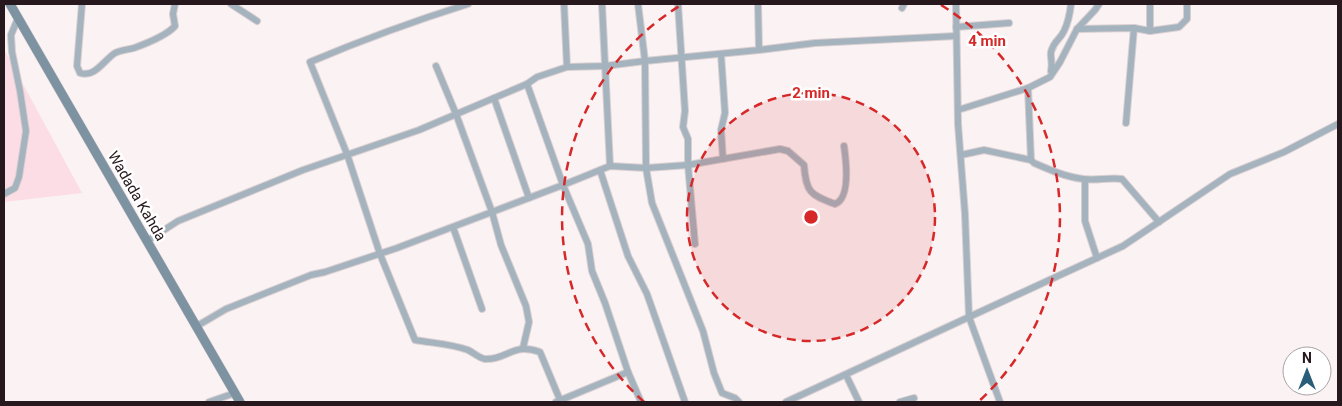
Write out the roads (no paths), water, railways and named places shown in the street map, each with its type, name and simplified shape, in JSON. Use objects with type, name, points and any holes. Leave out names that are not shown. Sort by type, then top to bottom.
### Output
[{"type":"main road","name":"Wadada Kahda","points":[[10,4],[240,402]]},
{"type":"street","points":[[82,4],[77,66],[80,73],[83,74],[92,72],[114,54],[171,31],[175,26],[174,4]]},
{"type":"street","points":[[231,4],[257,21]]},
{"type":"street","points":[[468,4],[405,24],[310,62],[347,154],[380,254],[415,340],[468,350],[483,359],[494,358],[523,348],[540,352],[558,401],[628,372]]},
{"type":"street","points":[[564,4],[567,67]]},
{"type":"street","points":[[602,4],[610,166]]},
{"type":"street","points":[[638,4],[645,61],[646,168],[652,202],[703,331],[714,373],[722,393],[735,398],[739,402]]},
{"type":"street","points":[[678,4],[685,111],[683,127],[688,139],[688,165],[695,244]]},
{"type":"street","points":[[758,4],[759,50]]},
{"type":"street","points":[[956,4],[958,110],[969,317],[1000,402]]},
{"type":"street","points":[[1050,77],[1053,62],[1051,54],[1056,41],[1064,32],[1071,4]]},
{"type":"street","points":[[958,110],[1028,88],[1050,77],[1077,29],[1099,4]]},
{"type":"street","points":[[1150,4],[1150,30]]},
{"type":"street","points":[[1077,29],[1134,28],[1150,30],[1179,27],[1186,18],[1187,4]]},
{"type":"street","points":[[4,194],[15,188],[19,178],[26,132],[12,52],[11,35],[18,18]]},
{"type":"street","points":[[956,26],[1009,23]]},
{"type":"street","points":[[1126,122],[1134,28]]},
{"type":"street","points":[[147,242],[178,221],[347,154],[419,130],[527,84],[538,77],[567,67],[605,66],[815,43],[956,36]]},
{"type":"street","points":[[721,54],[725,113],[722,130],[723,159]]},
{"type":"street","points":[[436,66],[492,212],[501,245],[526,306],[529,322],[523,348]]},
{"type":"street","points":[[527,84],[563,185],[588,244],[592,271],[606,303],[628,372],[641,402]]},
{"type":"street","points":[[1028,88],[1031,160]]},
{"type":"street","points":[[494,98],[529,198]]},
{"type":"street","points":[[786,402],[1122,246],[1230,174],[1284,152],[1338,124]]},
{"type":"street","points":[[197,326],[226,309],[311,275],[380,254],[610,166],[646,168],[688,165],[780,149],[788,151],[804,165],[805,182],[815,196],[836,204],[842,198],[847,174],[844,146]]},
{"type":"street","points":[[960,155],[984,150],[1031,160],[1034,163],[1067,176],[1085,180],[1115,178],[1122,180],[1159,222]]},
{"type":"street","points":[[600,170],[628,256],[647,294],[685,402]]},
{"type":"street","points":[[1085,180],[1085,221],[1097,258]]},
{"type":"street","points":[[453,227],[482,309]]},
{"type":"street","points":[[846,375],[860,402]]},
{"type":"street","points":[[209,402],[234,393]]},
{"type":"street","points":[[900,402],[914,398]]}]
